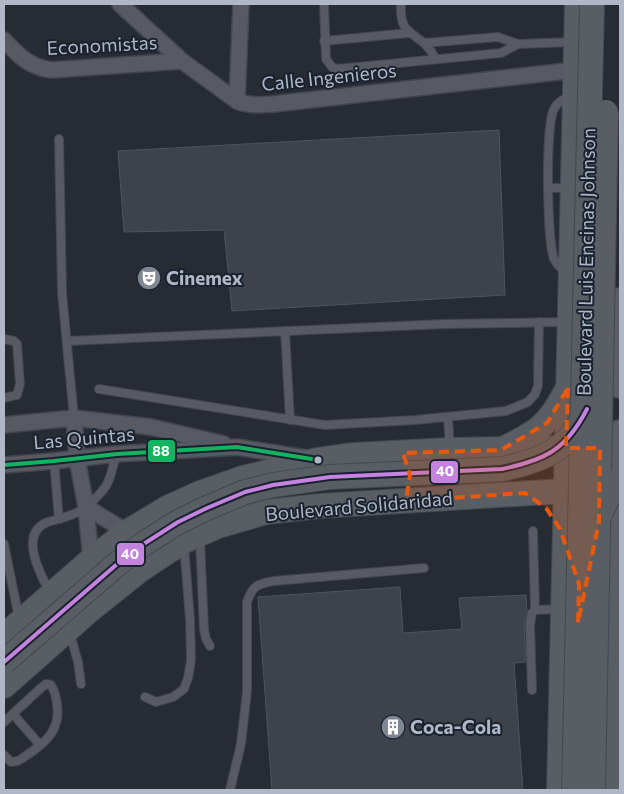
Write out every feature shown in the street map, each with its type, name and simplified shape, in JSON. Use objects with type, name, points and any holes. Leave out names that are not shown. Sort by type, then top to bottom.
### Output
[{"type":"main road","points":[[559,790],[570,616],[564,541],[577,4]]},
{"type":"main road","name":"Boulevard Luis Encinas Johnson","points":[[574,790],[570,616],[592,4]]},
{"type":"main road","name":"Boulevard Luis Encinas Johnson","points":[[593,790],[612,302],[607,4]]},
{"type":"main road","points":[[612,302],[620,321],[620,386]]},
{"type":"main road","points":[[4,662],[116,565],[142,545],[192,515],[245,492],[273,485],[330,477],[502,469],[529,463],[550,454],[567,440],[580,424],[588,407],[612,302]]},
{"type":"main road","points":[[501,450],[530,435],[547,422],[559,406],[568,388]]},
{"type":"main road","points":[[610,790],[615,756],[620,432]]},
{"type":"main road","points":[[12,629],[90,560],[127,532],[168,507],[200,493],[272,470],[318,460],[354,455],[450,450],[620,447]]},
{"type":"main road","points":[[403,452],[410,475],[409,493],[406,501]]},
{"type":"main road","points":[[570,616],[586,590],[602,507],[614,485],[620,485]]},
{"type":"main road","name":"Boulevard Solidaridad","points":[[4,686],[68,629],[140,570],[192,538],[237,520],[266,512],[320,506],[565,491],[620,485]]},
{"type":"main road","points":[[525,493],[546,508],[554,518],[564,541]]},
{"type":"street","name":"Calle Ingenieros","points":[[120,4],[182,60],[236,101],[244,104],[274,104],[576,70]]},
{"type":"street","points":[[236,101],[241,4]]},
{"type":"street","name":"Economistas","points":[[4,40],[29,64],[40,69],[50,70],[182,60]]},
{"type":"street","points":[[74,418],[86,508],[90,560]]},
{"type":"street","name":"Las Quintas","points":[[4,425],[74,418],[151,427],[237,447],[318,460]]},
{"type":"street","name":"Las Quintas","points":[[4,465],[117,454],[237,447]]},
{"type":"street","points":[[86,508],[127,532]]},
{"type":"lane","points":[[324,4],[326,59],[332,67],[337,69],[500,53],[518,44]]},
{"type":"lane","points":[[401,4],[402,22],[409,33],[424,43],[436,60]]},
{"type":"lane","points":[[324,41],[409,33]]},
{"type":"lane","points":[[424,43],[498,37],[518,44],[576,42]]},
{"type":"lane","points":[[571,274],[559,267],[551,248],[548,188],[549,141],[552,114],[557,104],[575,94]]},
{"type":"lane","points":[[59,139],[62,293],[74,418]]},
{"type":"lane","points":[[548,188],[573,188]]},
{"type":"lane","points":[[67,341],[285,331],[620,321]]},
{"type":"lane","points":[[99,389],[325,425],[506,412],[532,398],[538,386],[540,377],[539,322]]},
{"type":"lane","points":[[285,331],[290,420]]},
{"type":"lane","points":[[4,339],[14,341],[17,344],[20,384],[17,395],[4,398]]},
{"type":"lane","points":[[448,417],[450,450]]},
{"type":"lane","points":[[51,595],[34,554],[33,539],[36,530],[41,526],[86,508],[106,486],[117,454]]},
{"type":"lane","points":[[54,461],[59,519]]},
{"type":"lane","points":[[532,690],[531,616],[535,610],[533,531]]},
{"type":"lane","points":[[192,538],[204,630],[210,646]]},
{"type":"lane","points":[[145,697],[156,702],[174,697],[184,689],[190,671],[192,538]]},
{"type":"lane","points":[[4,544],[12,629]]},
{"type":"lane","points":[[230,790],[241,744],[247,691],[247,602],[250,592],[255,586],[260,583],[274,581],[424,568]]},
{"type":"lane","points":[[535,610],[570,616],[617,606]]},
{"type":"lane","points":[[68,629],[78,662],[81,684]]},
{"type":"lane","points":[[4,722],[42,686],[46,684],[51,685],[56,696],[59,714],[51,736],[18,762],[11,762],[4,755]]},
{"type":"lane","points":[[13,714],[40,745]]},
{"type":"highlighted area","points":[[568,388],[566,448],[600,448],[599,522],[578,623],[579,584],[560,529],[546,508],[525,493],[406,501],[410,475],[403,453],[501,450],[547,423]]},
{"type":"building","points":[[499,130],[505,295],[232,311],[224,230],[124,232],[118,151]]},
{"type":"building","name":"Coca-Cola","points":[[400,587],[403,633],[462,629],[459,598],[526,595],[527,612],[524,625],[526,662],[514,663],[523,790],[272,790],[258,597]]},
{"type":"transit line","name":"40","points":[[4,662],[116,565],[142,545],[178,522],[207,508],[245,492],[273,485],[330,477],[502,469],[517,466],[542,457],[562,444],[579,423],[587,409]]},
{"type":"transit line","name":"88","points":[[4,465],[117,454],[237,447],[318,460]]},
{"type":"place","name":"Cinemex","points":[[149,278]]},
{"type":"place","name":"Coca-Cola","points":[[393,727]]}]
